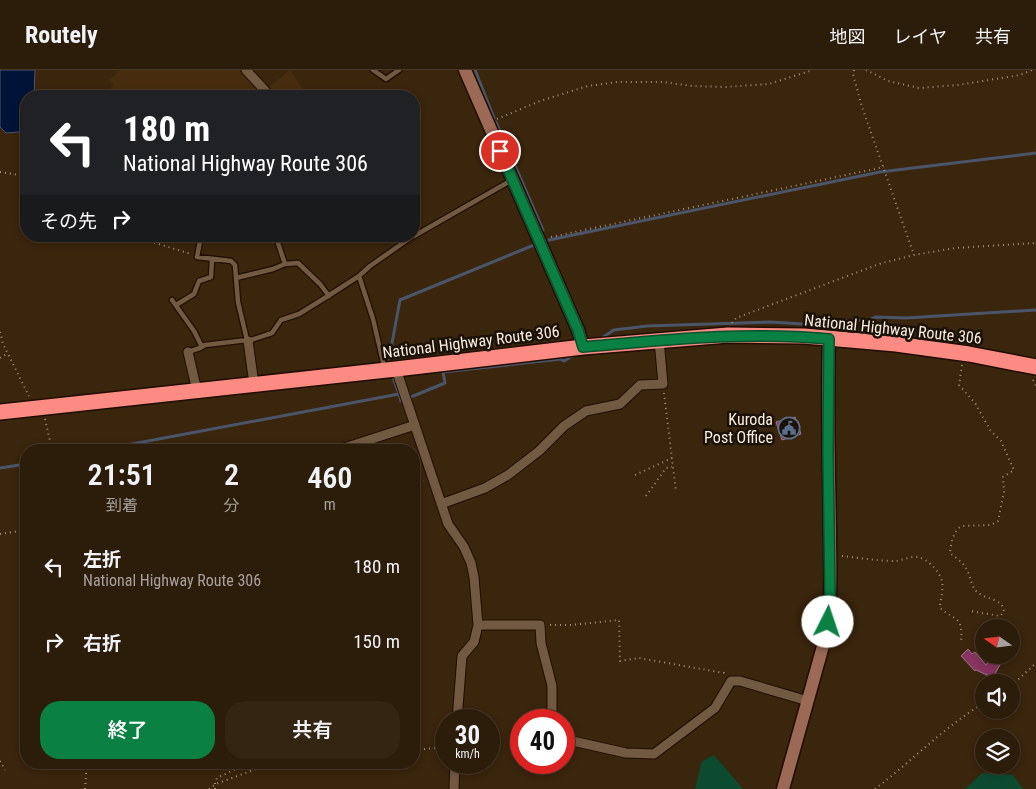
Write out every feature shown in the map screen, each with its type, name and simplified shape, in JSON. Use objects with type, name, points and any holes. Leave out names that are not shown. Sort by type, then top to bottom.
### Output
[{"type":"highway","name":"National Highway Route 306","points":[[0,412],[391,370],[583,347],[728,335],[770,335],[896,344],[965,353],[1036,367]]},
{"type":"street","points":[[465,70],[578,330],[583,347]]},
{"type":"street","points":[[249,71],[265,90]]},
{"type":"street","points":[[783,789],[828,622],[830,594],[829,339]]},
{"type":"street","points":[[441,504],[485,488],[508,475],[539,451],[564,426],[586,411],[620,404],[640,385],[663,384],[659,340]]},
{"type":"street","points":[[248,341],[254,384]]},
{"type":"street","points":[[188,352],[197,390]]},
{"type":"street","points":[[391,370],[415,425],[448,524],[464,547],[471,563],[478,624],[474,642],[462,656],[458,709]]},
{"type":"street","points":[[356,444],[415,425]]},
{"type":"street","points":[[478,624],[540,625],[541,643],[552,686],[552,709]]},
{"type":"street","points":[[575,742],[626,753],[654,754],[714,708],[731,680],[808,701]]},
{"type":"street","points":[[454,789],[455,774]]},
{"type":"lane","points":[[373,70],[386,79],[399,70]]},
{"type":"lane","points":[[420,232],[513,179]]},
{"type":"lane","points":[[200,242],[197,257],[233,262],[236,268],[238,302],[248,341]]},
{"type":"lane","points":[[278,242],[285,264]]},
{"type":"lane","points":[[188,352],[205,345],[248,341],[272,333],[281,320],[300,314],[329,296],[405,242]]},
{"type":"lane","points":[[176,306],[194,294],[199,281],[211,277],[212,259]]},
{"type":"lane","points":[[236,278],[273,269],[285,264],[301,264],[329,296]]},
{"type":"lane","points":[[359,276],[391,370]]},
{"type":"lane","points":[[172,300],[194,331],[202,347]]},
{"type":"path","points":[[488,122],[540,101],[588,86],[617,82],[662,82],[692,86],[734,87],[768,84],[813,70]]},
{"type":"path","points":[[854,70],[853,74],[862,107],[914,255]]},
{"type":"path","points":[[866,70],[888,82],[919,88],[958,85],[1020,75],[1032,70]]},
{"type":"path","points":[[539,240],[884,168]]},
{"type":"path","points":[[0,172],[20,175]]},
{"type":"path","points":[[152,242],[198,256]]},
{"type":"path","points":[[731,327],[736,318],[882,263],[955,248],[1036,243]]},
{"type":"path","points":[[0,332],[8,353],[37,408],[50,444]]},
{"type":"path","points":[[0,358],[8,353]]},
{"type":"path","points":[[965,353],[958,380],[959,385],[975,403],[990,430],[1001,441],[1014,470],[1003,477],[1004,492],[998,521],[991,525],[962,526],[956,532],[950,553],[967,569],[974,589],[982,596],[1001,603],[1004,612],[1000,616],[970,611]]},
{"type":"path","points":[[663,384],[676,492]]},
{"type":"path","points":[[635,475],[672,458]]},
{"type":"path","points":[[646,496],[666,468],[673,467]]},
{"type":"path","points":[[0,534],[20,531]]},
{"type":"path","points":[[830,556],[885,561],[922,558],[931,564],[941,578],[943,584],[940,608],[957,619],[961,625],[961,642]]},
{"type":"path","points":[[540,625],[571,625],[619,620],[620,661],[639,658],[724,673],[731,680]]},
{"type":"path","points":[[1020,678],[1036,663]]},
{"type":"path","points":[[875,789],[896,774],[949,727],[975,710]]},
{"type":"path","points":[[420,749],[435,748]]},
{"type":"path","points":[[0,761],[4,770]]},
{"type":"path","points":[[85,789],[86,769]]},
{"type":"path","points":[[215,789],[217,778],[236,769]]},
{"type":"path","points":[[209,789],[253,769]]},
{"type":"shaded area","points":[[120,70],[239,70],[257,90],[109,90],[114,85],[109,80]]},
{"type":"shaded area","points":[[290,70],[304,90],[271,90],[269,87]]},
{"type":"green space","points":[[714,755],[743,789],[695,789],[702,761]]},
{"type":"green space","points":[[981,774],[998,774],[1013,775],[1023,789],[965,789]]},
{"type":"water","points":[[0,70],[35,70],[34,90],[20,90],[20,132],[6,133],[0,127]]},
{"type":"building","points":[[795,417],[801,434],[782,440],[776,422]]},
{"type":"building","points":[[968,649],[972,654],[975,652],[975,664],[1000,664],[995,674],[985,674],[975,671],[961,656]]},
{"type":"waterway","points":[[475,70],[494,118]]},
{"type":"waterway","points":[[496,122],[543,230]]},
{"type":"waterway","points":[[549,240],[880,172],[1036,153]]},
{"type":"waterway","points":[[389,359],[400,300],[534,245]]},
{"type":"waterway","points":[[600,339],[614,330],[647,326],[771,322],[833,326],[840,321],[869,320],[876,317],[906,318],[1036,310]]},
{"type":"waterway","points":[[399,394],[401,401],[445,383],[443,372],[561,359],[564,361],[575,354]]},
{"type":"waterway","points":[[132,444],[399,394],[393,377]]},
{"type":"waterway","points":[[0,468],[20,465]]},
{"type":"place","name":"Kuroda Post Office","points":[[789,428]]},
{"type":"route","points":[[500,151],[578,330],[583,347],[728,335],[804,336],[829,339],[830,594],[828,622]]}]
